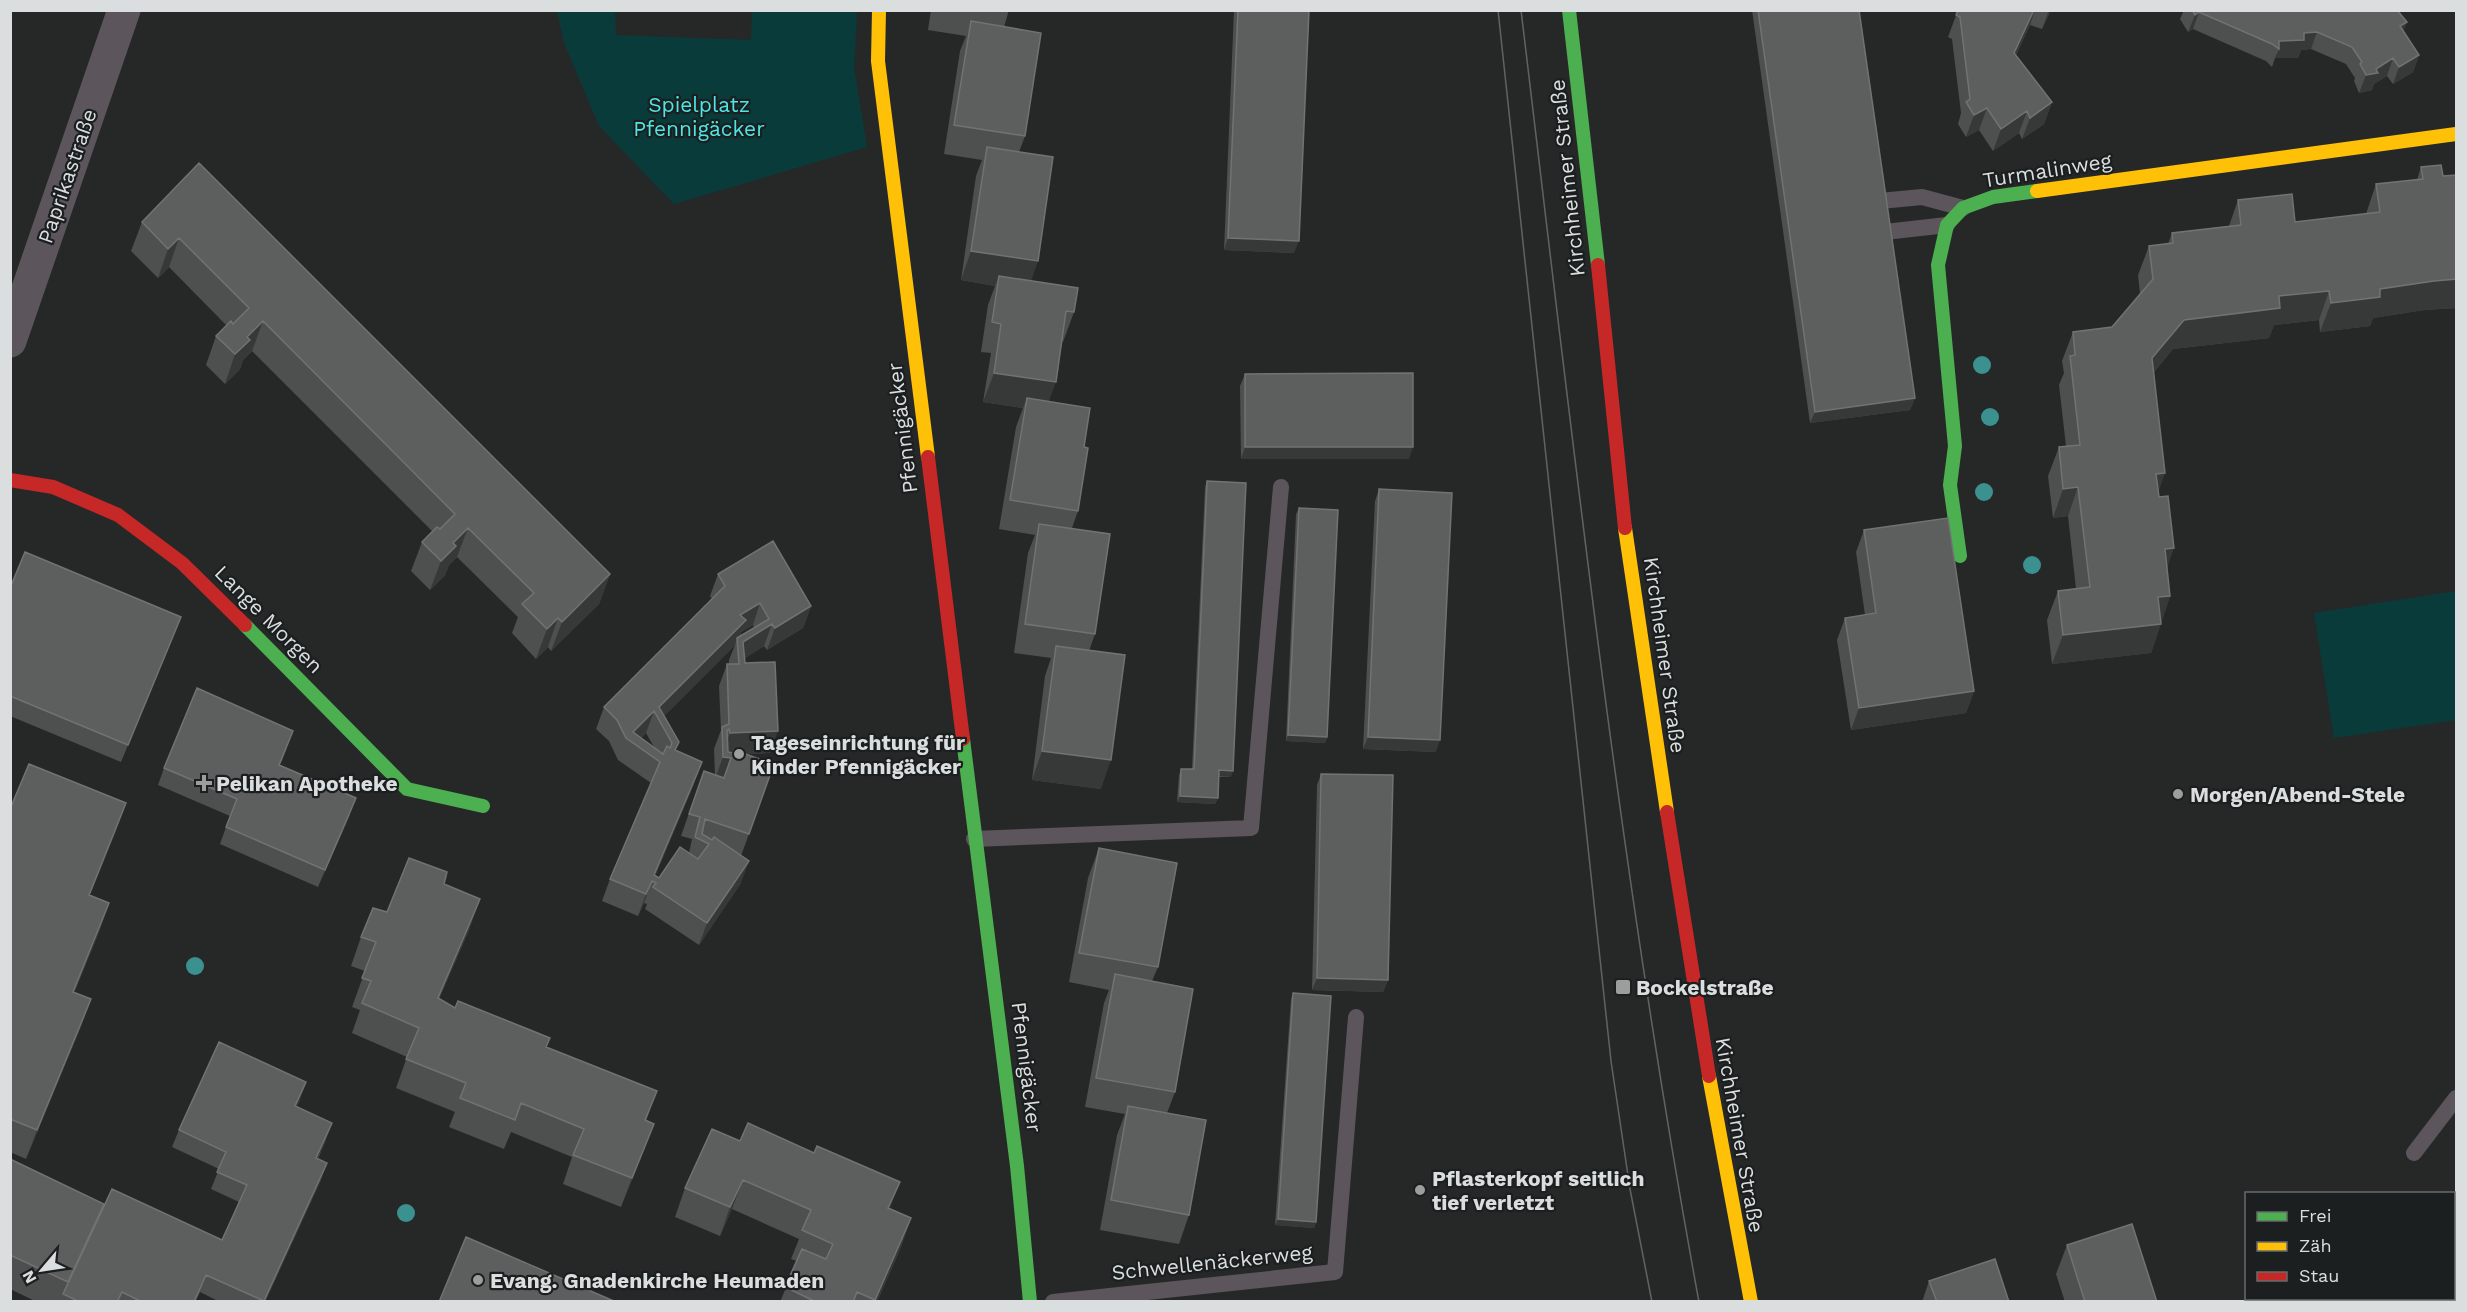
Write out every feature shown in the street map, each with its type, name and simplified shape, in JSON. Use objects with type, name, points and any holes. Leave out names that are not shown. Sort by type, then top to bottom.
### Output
[{"type":"street","name":"Paprikastraße","points":[[10,341],[124,10]]},
{"type":"street","name":"Pfennigäcker","points":[[879,10],[878,60],[974,839],[1017,1166],[1030,1302]]},
{"type":"street","name":"Kirchheimer Straße","points":[[1569,10],[1590,183],[1624,521],[1640,640],[1699,1021],[1751,1302]]},
{"type":"street","name":"Turmalinweg","points":[[1947,225],[1963,208],[1993,197],[2457,134]]},
{"type":"street","points":[[1947,225],[1938,265],[1955,446],[1950,485],[1960,556]]},
{"type":"street","name":"Lange Morgen","points":[[10,480],[53,487],[118,515],[182,563],[283,661],[407,789],[483,806]]},
{"type":"lane","points":[[1880,201],[1922,197],[1963,208]]},
{"type":"lane","points":[[1885,232],[1947,225]]},
{"type":"lane","points":[[974,839],[1251,828],[1281,487]]},
{"type":"lane","name":"Schwellenäckerweg","points":[[1053,1302],[1335,1272],[1356,1017]]},
{"type":"lane","points":[[2414,1153],[2457,1098]]},
{"type":"green space","name":"Spielplatz Pfennigäcker","points":[[557,11],[615,11],[616,35],[751,40],[752,11],[857,11],[854,67],[867,147],[674,204],[599,126],[564,43]]},
{"type":"green space","points":[[2456,591],[2456,720],[2334,738],[2314,613]]},
{"type":"building","points":[[1238,10],[1309,10],[1299,241],[1228,238]]},
{"type":"building","points":[[1758,10],[1859,10],[1915,398],[1815,412]]},
{"type":"building","points":[[1958,10],[2034,10],[2014,53],[2052,102],[2030,118],[2027,111],[2001,129],[1987,108],[1974,115],[1966,102],[1970,99],[1960,17],[1956,15]]},
{"type":"building","points":[[2192,10],[2397,10],[2407,22],[2400,26],[2419,55],[2399,67],[2393,58],[2376,69],[2378,73],[2366,75],[2360,64],[2362,62],[2352,47],[2317,32],[2304,33],[2304,40],[2279,41],[2279,49],[2199,12],[2195,15]]},
{"type":"building","points":[[971,21],[1041,33],[1025,136],[954,125]]},
{"type":"building","points":[[987,147],[1053,157],[1038,261],[971,251]]},
{"type":"building","points":[[199,163],[610,574],[562,622],[558,618],[547,629],[522,604],[534,593],[468,528],[453,543],[456,546],[441,561],[422,542],[455,514],[263,321],[247,337],[250,340],[235,354],[216,336],[231,321],[233,324],[249,308],[179,238],[168,249],[142,222]]},
{"type":"building","points":[[2441,165],[2443,176],[2457,175],[2457,279],[2380,289],[2380,297],[2331,303],[2329,291],[2279,296],[2280,308],[2184,320],[2152,358],[2165,473],[2156,474],[2159,497],[2168,496],[2174,548],[2165,549],[2170,596],[2158,597],[2161,624],[2063,635],[2058,591],[2090,587],[2078,487],[2063,489],[2059,447],[2080,445],[2070,356],[2075,355],[2073,332],[2112,327],[2153,279],[2149,246],[2173,243],[2172,233],[2241,225],[2238,200],[2292,194],[2295,222],[2380,212],[2376,184],[2423,179],[2421,167]]},
{"type":"building","points":[[999,276],[1078,288],[1074,312],[1066,311],[1056,382],[994,373],[1001,324],[992,322]]},
{"type":"building","points":[[1413,373],[1413,447],[1245,447],[1245,374]]},
{"type":"building","points":[[1027,398],[1090,408],[1084,447],[1088,448],[1078,511],[1010,500]]},
{"type":"building","points":[[1207,481],[1246,483],[1233,771],[1219,770],[1218,798],[1180,796],[1181,769],[1194,769]]},
{"type":"building","points":[[1379,489],[1452,493],[1440,740],[1368,737]]},
{"type":"building","points":[[1299,508],[1338,510],[1327,737],[1288,735]]},
{"type":"building","points":[[1948,518],[1974,691],[1859,708],[1845,618],[1876,613],[1864,530]]},
{"type":"building","points":[[1039,524],[1110,534],[1095,634],[1025,624]]},
{"type":"building","name":"Tageseinrichtung für Kinder Pfennigäcker","points":[[773,541],[811,606],[775,628],[772,624],[743,642],[745,663],[775,662],[778,731],[730,733],[729,729],[727,730],[728,752],[733,753],[734,750],[774,764],[749,834],[705,819],[702,834],[712,840],[714,837],[749,861],[707,923],[653,887],[656,883],[652,881],[646,894],[610,879],[660,762],[626,738],[617,720],[604,707],[725,586],[718,574]],"holes":[[[760,603],[769,619],[737,638],[739,664],[727,664],[729,724],[722,727],[723,757],[731,758],[724,778],[704,771],[689,814],[700,817],[695,837],[709,844],[698,859],[680,847],[659,878],[654,875],[702,762],[675,750],[679,742],[659,707],[746,620],[740,615]],[[654,711],[672,743],[670,748],[667,746],[663,754],[633,732]]]},
{"type":"building","points":[[25,552],[181,617],[128,745],[10,696],[10,588]]},
{"type":"building","points":[[1056,646],[1125,655],[1111,760],[1042,751]]},
{"type":"building","points":[[197,688],[293,731],[279,765],[356,798],[325,870],[226,827],[237,799],[164,768]]},
{"type":"building","points":[[29,764],[126,803],[89,895],[109,903],[73,992],[91,999],[37,1130],[10,1119],[10,809]]},
{"type":"building","points":[[1321,774],[1393,775],[1388,980],[1317,978]]},
{"type":"building","points":[[1099,848],[1177,863],[1158,967],[1079,953]]},
{"type":"building","points":[[409,858],[447,872],[444,884],[480,899],[438,998],[455,1008],[458,1001],[550,1038],[546,1047],[657,1091],[645,1120],[654,1124],[632,1178],[573,1155],[584,1129],[521,1103],[515,1120],[460,1098],[466,1083],[406,1059],[419,1028],[362,1003],[371,981],[362,978],[376,942],[361,937],[373,908],[387,912]]},
{"type":"building","points":[[1115,974],[1193,989],[1175,1092],[1096,1078]]},
{"type":"building","points":[[1293,993],[1331,996],[1316,1222],[1278,1219]]},
{"type":"building","points":[[219,1042],[306,1082],[295,1106],[332,1123],[316,1158],[327,1163],[264,1301],[206,1275],[194,1302],[142,1302],[122,1292],[117,1302],[80,1302],[63,1294],[112,1189],[222,1240],[247,1185],[217,1172],[226,1152],[179,1130]]},
{"type":"building","points":[[1128,1106],[1206,1120],[1189,1215],[1111,1200]]},
{"type":"building","points":[[748,1123],[814,1153],[817,1146],[900,1182],[888,1208],[911,1218],[875,1300],[857,1292],[853,1302],[816,1302],[785,1287],[802,1249],[826,1259],[833,1244],[802,1230],[811,1210],[743,1180],[730,1207],[685,1188],[712,1129],[740,1141]]},
{"type":"building","points":[[10,1159],[104,1204],[68,1282],[10,1255]]},
{"type":"building","points":[[2132,1224],[2157,1302],[2085,1302],[2067,1245]]},
{"type":"building","points":[[466,1237],[616,1302],[439,1302]]},
{"type":"building","points":[[1995,1259],[2009,1302],[1937,1302],[1929,1281]]},
{"type":"tram line","points":[[1498,10],[1611,1061],[1630,1189],[1652,1302]]},
{"type":"tram line","points":[[1521,10],[1579,496],[1622,819],[1645,980],[1699,1302]]},
{"type":"traffic: fast","points":[[1569,10],[1598,265]]},
{"type":"traffic: fast","points":[[1960,556],[1950,485],[1955,446],[1938,265],[1947,225],[1963,208],[1993,197],[2037,191]]},
{"type":"traffic: fast","points":[[245,625],[407,789],[483,806]]},
{"type":"traffic: fast","points":[[963,739],[1017,1166],[1030,1302]]},
{"type":"traffic: slow","points":[[879,10],[878,61],[928,457]]},
{"type":"traffic: slow","points":[[2037,191],[2456,134]]},
{"type":"traffic: slow","points":[[1625,528],[1667,812]]},
{"type":"traffic: slow","points":[[1709,1076],[1751,1302]]},
{"type":"traffic: jam","points":[[1598,265],[1625,528]]},
{"type":"traffic: jam","points":[[928,457],[963,739]]},
{"type":"traffic: jam","points":[[10,480],[53,487],[118,515],[182,563],[245,625]]},
{"type":"traffic: jam","points":[[1667,812],[1709,1076]]},
{"type":"place","name":"Tageseinrichtung für Kinder Pfennigäcker","points":[[739,754]]},
{"type":"place","name":"Pelikan Apotheke","points":[[204,783]]},
{"type":"place","name":"Morgen/Abend-Stele","points":[[2178,794]]},
{"type":"place","name":"Bockelstraße","points":[[1623,987]]},
{"type":"place","name":"Pflasterkopf seitlich tief verletzt","points":[[1420,1190]]},
{"type":"place","name":"Evang. Gnadenkirche Heumaden","points":[[478,1280]]}]
